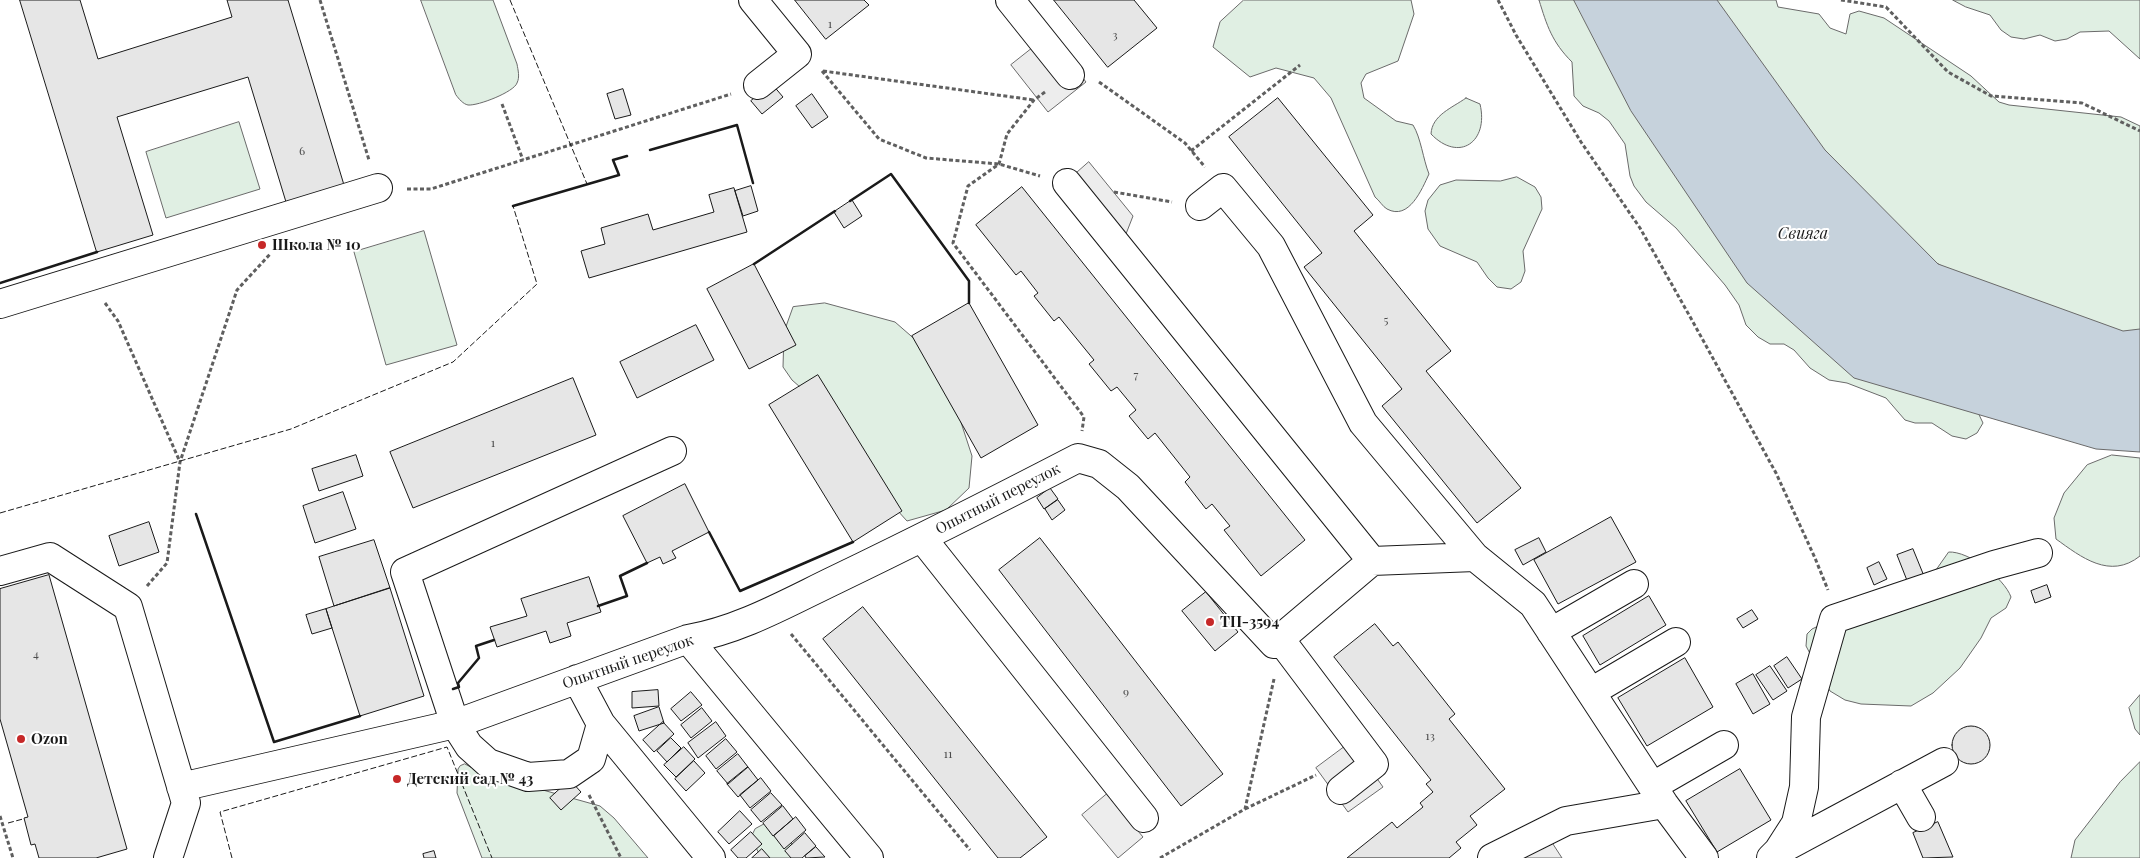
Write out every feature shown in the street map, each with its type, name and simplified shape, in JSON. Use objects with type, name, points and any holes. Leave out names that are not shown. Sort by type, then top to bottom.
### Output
[{"type":"lane","points":[[754,0],[797,54],[758,85]]},
{"type":"lane","points":[[1010,0],[1070,75]]},
{"type":"lane","points":[[1067,183],[1372,560]]},
{"type":"lane","points":[[0,304],[378,188]]},
{"type":"lane","points":[[1200,206],[1223,188],[1271,246],[1363,423],[1475,557],[1533,604],[1658,795],[1704,858]]},
{"type":"lane","points":[[601,724],[591,759],[569,774],[528,778],[488,763],[469,746],[455,724],[405,572],[672,451]]},
{"type":"lane","points":[[1078,458],[1099,464],[1128,487],[1277,641],[1374,764],[1342,790]]},
{"type":"lane","name":"Опытный переулок","points":[[181,786],[455,724],[688,639],[715,634],[772,610],[922,538],[1078,458]]},
{"type":"lane","points":[[922,538],[1144,818]]},
{"type":"lane","points":[[1774,854],[1796,823],[1804,787],[1806,717],[1834,619],[1994,565],[2038,553]]},
{"type":"lane","points":[[0,571],[50,557],[128,607],[186,803],[168,858]]},
{"type":"lane","points":[[1277,641],[1372,560],[1475,557]]},
{"type":"lane","points":[[1551,632],[1634,584]]},
{"type":"lane","points":[[688,639],[869,858]]},
{"type":"lane","points":[[1590,692],[1676,642]]},
{"type":"lane","points":[[577,679],[601,724],[711,858]]},
{"type":"lane","points":[[1492,858],[1566,820],[1658,795],[1724,745]]},
{"type":"lane","points":[[1774,854],[1944,762]]},
{"type":"lane","points":[[1902,784],[1921,818]]},
{"type":"path","points":[[320,0],[378,188],[431,189],[758,85]]},
{"type":"path","points":[[1498,0],[1516,35],[1582,142],[1640,228],[1729,386],[1776,473],[1815,558],[1828,589],[1834,619]]},
{"type":"path","points":[[1841,0],[1886,7],[1948,72],[1991,96],[2082,103],[2140,132]]},
{"type":"path","points":[[797,54],[823,71],[879,140],[926,158],[999,164]]},
{"type":"path","points":[[1070,75],[1083,64],[1094,78],[1185,143],[1223,188]]},
{"type":"path","points":[[1191,150],[1300,66]]},
{"type":"path","points":[[823,71],[1034,100],[1007,134],[999,164],[968,186],[953,243],[1084,417],[1078,458]]},
{"type":"path","points":[[502,104],[523,160]]},
{"type":"path","points":[[128,607],[166,563],[180,462],[237,290],[275,249]]},
{"type":"path","points":[[87,277],[118,321],[180,462]]},
{"type":"path","points":[[772,610],[970,850]]},
{"type":"path","points":[[1245,809],[1274,678],[1277,641]]},
{"type":"path","points":[[576,770],[621,858]]},
{"type":"path","points":[[1160,858],[1245,809],[1321,772]]},
{"type":"path","points":[[0,816],[13,858]]},
{"type":"green space","points":[[421,0],[493,0],[517,64],[518,78],[514,87],[495,98],[473,105],[464,104],[456,95]]},
{"type":"green space","points":[[1244,0],[1411,0],[1414,14],[1398,61],[1366,74],[1361,83],[1364,98],[1396,121],[1413,125],[1418,136],[1429,174],[1414,202],[1408,207],[1402,211],[1395,212],[1385,208],[1375,197],[1331,98],[1314,78],[1276,68],[1250,77],[1213,47],[1220,22]]},
{"type":"green space","points":[[1539,0],[1583,0],[1972,400],[1983,423],[1977,433],[1966,439],[1952,436],[1932,423],[1915,423],[1905,420],[1886,398],[1847,383],[1829,380],[1810,368],[1794,350],[1784,344],[1770,344],[1758,337],[1746,325],[1739,305],[1725,285],[1676,228],[1646,202],[1634,186],[1630,176],[1625,144],[1609,121],[1599,113],[1583,106],[1574,96],[1572,62],[1565,55],[1551,33]]},
{"type":"green space","points":[[1709,0],[1776,0],[1778,7],[1819,14],[1830,28],[1846,34],[1850,14],[1859,11],[1884,18],[1971,76],[1999,102],[2009,105],[2121,117],[2140,126],[2140,332],[2114,334],[1974,286],[1885,231]]},
{"type":"green space","points":[[1953,0],[2140,0],[2140,59],[2109,31],[2080,32],[2067,39],[2055,41],[2040,35],[2024,39],[2011,37],[2001,30],[1990,15],[1966,7]]},
{"type":"green space","points":[[1466,98],[1480,104],[1482,117],[1476,138],[1469,144],[1461,147],[1452,147],[1442,143],[1431,134],[1432,127],[1439,117]]},
{"type":"green space","points":[[239,122],[260,189],[166,218],[146,152]]},
{"type":"green space","points":[[1517,177],[1535,187],[1541,197],[1542,209],[1523,251],[1525,271],[1521,282],[1511,289],[1497,287],[1477,262],[1440,246],[1428,229],[1425,211],[1428,200],[1440,185],[1456,180],[1500,181]]},
{"type":"green space","points":[[424,231],[457,345],[386,365],[354,252]]},
{"type":"green space","points":[[825,303],[895,322],[926,349],[954,401],[972,456],[969,488],[946,510],[907,521],[887,499],[816,401],[792,380],[783,367],[784,332],[793,307]]},
{"type":"green space","points":[[2112,455],[2140,458],[2140,556],[2129,563],[2118,566],[2107,566],[2086,559],[2056,539],[2054,518],[2064,493],[2087,465]]},
{"type":"green space","points":[[1949,552],[1966,556],[1985,567],[2001,582],[2011,597],[2006,608],[1991,618],[1981,638],[1960,668],[1933,693],[1911,706],[1861,704],[1845,700],[1830,691],[1806,646],[1807,634],[1812,629],[1935,571]]},
{"type":"green space","points":[[2140,695],[2140,735],[2135,729],[2129,708]]},
{"type":"green space","points":[[2140,762],[2140,858],[2071,858],[2075,840],[2120,782]]},
{"type":"green space","points":[[465,764],[482,773],[600,806],[614,818],[648,858],[482,858],[457,793],[458,769]]},
{"type":"green space","points":[[768,822],[779,824],[801,858],[761,858],[751,837],[755,829]]},
{"type":"shaded area","points":[[1049,35],[1086,82],[1048,112],[1011,65]]},
{"type":"shaded area","points":[[1089,162],[1133,216],[1124,239],[1072,177]]},
{"type":"shaded area","points":[[1351,742],[1383,787],[1348,812],[1316,768]]},
{"type":"shaded area","points":[[1107,794],[1143,837],[1118,858],[1082,815]]},
{"type":"shaded area","points":[[1551,841],[1562,858],[1525,858]]},
{"type":"water","name":"Свияга","points":[[1574,0],[1717,0],[1825,150],[1938,264],[2123,331],[2140,329],[2140,452],[2096,449],[1854,378],[1747,283],[1631,111]]},
{"type":"building","points":[[20,0],[80,0],[98,59],[232,17],[227,0],[288,0],[344,185],[286,202],[248,77],[117,117],[153,235],[97,252]]},
{"type":"building","points":[[795,0],[864,0],[869,5],[826,39]]},
{"type":"building","points":[[1054,0],[1134,0],[1157,28],[1108,67]]},
{"type":"building","points":[[772,84],[783,97],[762,114],[751,101]]},
{"type":"building","points":[[623,89],[631,115],[615,119],[607,94]]},
{"type":"building","points":[[812,94],[828,117],[812,128],[796,106]]},
{"type":"building","points":[[1278,98],[1373,215],[1354,231],[1451,351],[1426,371],[1521,488],[1477,523],[1382,406],[1402,389],[1304,267],[1322,253],[1229,137]]},
{"type":"building","points":[[751,186],[758,211],[743,216],[735,191]]},
{"type":"building","points":[[1022,187],[1305,540],[1261,576],[1224,530],[1230,526],[1212,504],[1206,509],[1185,482],[1190,477],[1155,433],[1148,439],[1129,416],[1136,410],[1117,387],[1111,391],[1089,364],[1094,360],[1059,317],[1054,321],[1034,296],[1038,293],[1021,271],[1016,275],[976,225]]},
{"type":"building","points":[[734,188],[747,232],[589,278],[581,251],[605,244],[601,228],[648,214],[653,230],[714,212],[709,195]]},
{"type":"building","points":[[852,200],[862,216],[844,228],[834,212]]},
{"type":"building","points":[[754,264],[796,345],[749,369],[707,289]]},
{"type":"building","points":[[969,303],[1038,425],[981,458],[912,336]]},
{"type":"building","points":[[696,325],[714,360],[637,398],[620,362]]},
{"type":"building","points":[[818,375],[902,511],[853,542],[769,405]]},
{"type":"building","points":[[573,378],[596,435],[413,508],[390,452]]},
{"type":"building","points":[[356,455],[363,476],[319,491],[312,469]]},
{"type":"building","points":[[685,484],[709,532],[672,551],[676,558],[663,564],[660,557],[647,563],[623,516]]},
{"type":"building","points":[[1050,488],[1058,499],[1044,509],[1037,498]]},
{"type":"building","points":[[343,492],[356,529],[315,543],[303,506]]},
{"type":"building","points":[[1058,500],[1065,510],[1052,520],[1045,509]]},
{"type":"building","points":[[1611,517],[1636,562],[1558,604],[1534,560]]},
{"type":"building","points":[[149,522],[159,552],[119,566],[109,536]]},
{"type":"building","points":[[1040,538],[1223,774],[1181,806],[999,570]]},
{"type":"building","points":[[1539,538],[1546,552],[1523,565],[1515,550]]},
{"type":"building","points":[[374,540],[390,588],[334,606],[319,557]]},
{"type":"building","points":[[1913,549],[1924,576],[1908,583],[1897,555]]},
{"type":"building","points":[[1879,562],[1887,579],[1874,585],[1867,568]]},
{"type":"building","points":[[49,575],[127,849],[96,858],[39,858],[35,844],[31,845],[24,818],[28,817],[0,719],[0,589]]},
{"type":"building","points":[[589,577],[601,612],[567,623],[571,636],[550,643],[546,631],[497,647],[490,627],[527,616],[521,599]]},
{"type":"building","points":[[2047,585],[2051,597],[2035,603],[2031,591]]},
{"type":"building","points":[[390,588],[424,696],[360,716],[326,609]]},
{"type":"building","name":"ТП-3594","points":[[1206,592],[1238,632],[1215,651],[1182,611]]},
{"type":"building","points":[[1649,596],[1666,625],[1600,665],[1583,636]]},
{"type":"building","points":[[863,607],[1047,837],[1020,858],[998,858],[823,639]]},
{"type":"building","points":[[326,609],[332,628],[312,634],[306,615]]},
{"type":"building","points":[[1752,610],[1758,619],[1743,628],[1737,619]]},
{"type":"building","points":[[1375,624],[1393,646],[1398,642],[1455,714],[1449,719],[1505,789],[1470,816],[1477,825],[1456,842],[1461,848],[1449,858],[1347,858],[1392,822],[1397,828],[1423,807],[1420,803],[1433,792],[1426,784],[1431,780],[1334,657]]},
{"type":"building","points":[[1787,657],[1802,679],[1788,688],[1774,666]]},
{"type":"building","points":[[1685,658],[1713,707],[1647,746],[1618,698]]},
{"type":"building","points":[[1770,666],[1787,691],[1773,700],[1756,675]]},
{"type":"building","points":[[1753,674],[1770,704],[1753,714],[1736,684]]},
{"type":"building","points":[[658,690],[659,706],[632,708],[632,692]]},
{"type":"building","points":[[691,692],[702,705],[681,721],[671,709]]},
{"type":"building","points":[[659,707],[664,723],[639,731],[634,716]]},
{"type":"building","points":[[702,708],[712,721],[691,738],[681,725]]},
{"type":"building","points":[[663,722],[674,734],[654,752],[643,740]]},
{"type":"building","points":[[716,722],[726,736],[698,758],[688,743]]},
{"type":"building","points":[[1971,726],[1985,731],[1990,745],[1985,759],[1971,764],[1957,759],[1952,745],[1957,731]]},
{"type":"building","points":[[671,738],[681,748],[667,762],[657,751]]},
{"type":"building","points":[[726,739],[737,752],[716,769],[706,756]]},
{"type":"building","points":[[684,747],[695,759],[676,777],[664,765]]},
{"type":"building","points":[[738,754],[748,767],[728,784],[717,771]]},
{"type":"building","points":[[694,761],[705,773],[686,791],[675,779]]},
{"type":"building","points":[[748,767],[758,780],[738,797],[727,784]]},
{"type":"building","points":[[1740,769],[1771,820],[1717,852],[1686,801]]},
{"type":"building","points":[[761,778],[771,791],[750,808],[740,795]]},
{"type":"building","points":[[570,780],[581,792],[561,810],[550,798]]},
{"type":"building","points":[[771,793],[782,805],[761,822],[751,810]]},
{"type":"building","points":[[783,806],[793,819],[773,836],[763,823]]},
{"type":"building","points":[[740,811],[752,824],[729,844],[718,832]]},
{"type":"building","points":[[796,817],[806,830],[784,849],[774,836]]},
{"type":"building","points":[[1938,822],[1953,857],[1923,858],[1913,833]]},
{"type":"building","points":[[751,832],[762,844],[746,858],[738,858],[731,850]]},
{"type":"building","points":[[805,833],[816,846],[802,858],[791,858],[785,851]]},
{"type":"building","points":[[816,847],[825,857],[806,858],[805,856]]},
{"type":"building","points":[[762,849],[770,858],[752,858]]},
{"type":"building","points":[[434,851],[436,858],[424,858],[423,854]]},
{"type":"fence","points":[[510,0],[587,184]]},
{"type":"fence","points":[[0,513],[291,429],[453,362],[537,284],[513,206]]},
{"type":"fence","points":[[232,858],[220,812],[447,747],[492,858]]},
{"type":"fence","points":[[8,823],[23,819]]},
{"type":"wall","points":[[650,150],[737,125],[753,183]]},
{"type":"wall","points":[[513,206],[619,175],[613,160],[627,156]]},
{"type":"wall","points":[[850,201],[891,174],[969,281],[969,303]]},
{"type":"wall","points":[[754,264],[835,211]]},
{"type":"wall","points":[[0,283],[97,252]]},
{"type":"wall","points":[[196,514],[274,742],[360,716]]},
{"type":"wall","points":[[709,532],[740,591],[853,542]]},
{"type":"wall","points":[[598,606],[627,596],[620,576],[647,563]]},
{"type":"wall","points":[[453,689],[459,687],[458,683],[479,658],[476,646],[494,640]]},
{"type":"place","name":"Школа № 10","points":[[262,245]]},
{"type":"place","name":"ТП-3594","points":[[1210,622]]},
{"type":"place","name":"Ozon","points":[[21,739]]},
{"type":"place","name":"Детский сад № 43","points":[[397,779]]}]
